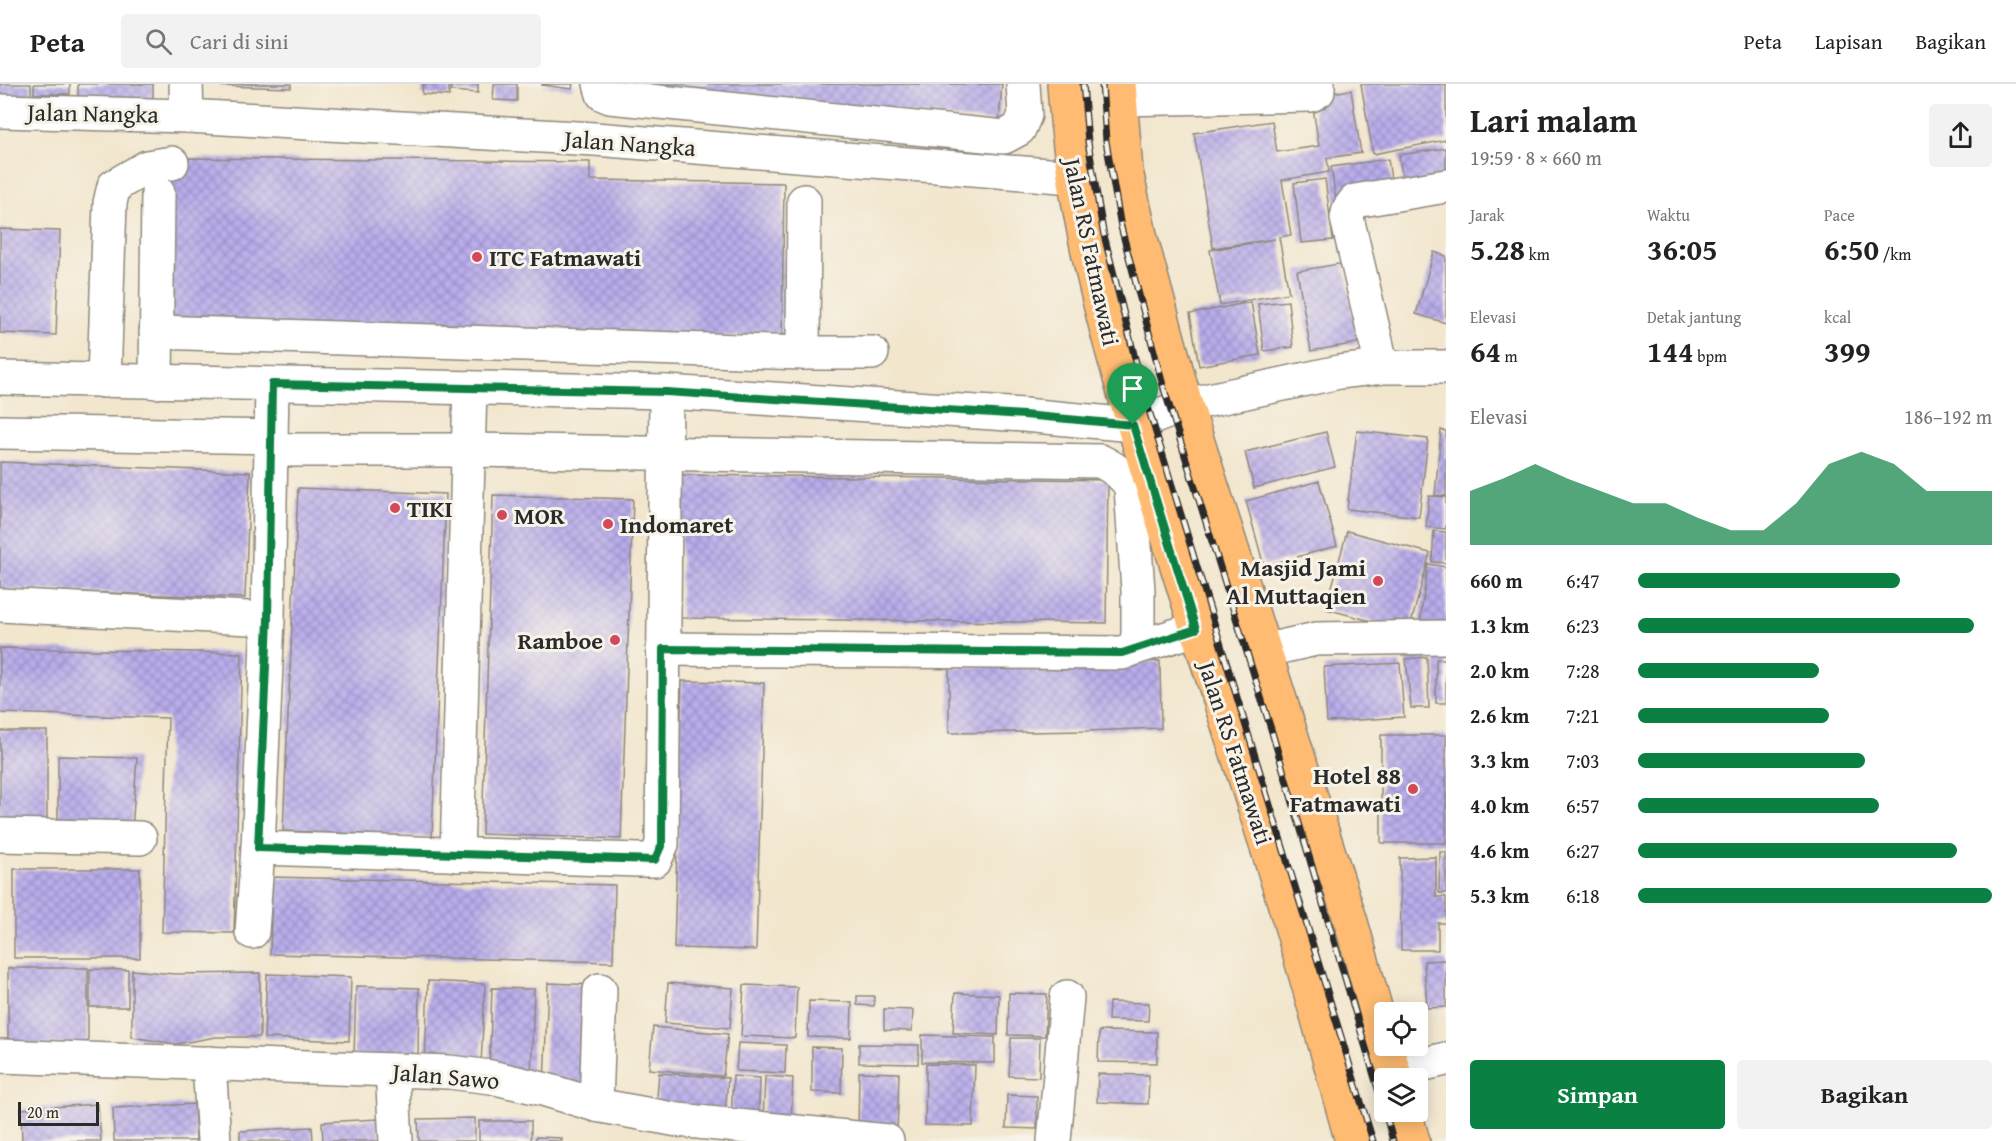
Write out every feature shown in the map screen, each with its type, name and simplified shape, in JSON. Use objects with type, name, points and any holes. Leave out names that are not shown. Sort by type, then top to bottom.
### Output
[{"type":"main road","name":"Jalan RS Fatmawati","points":[[1064,84],[1073,177],[1100,305],[1133,425],[1295,938],[1352,1141]]},
{"type":"main road","name":"Jalan RS Fatmawati","points":[[1119,91],[1126,171],[1141,238],[1186,405],[1351,922],[1374,1004]]},
{"type":"main road","points":[[1408,1122],[1413,1141]]},
{"type":"street","points":[[600,84],[603,94],[610,97],[1004,137],[1019,129],[1025,115],[1023,84]]},
{"type":"street","points":[[1119,91],[1311,95],[1318,92],[1318,84]]},
{"type":"street","name":"Jalan Nangka","points":[[0,111],[186,100],[595,139],[1073,177]]},
{"type":"street","points":[[113,381],[130,176],[147,168],[172,164]]},
{"type":"street","points":[[1382,367],[1347,218],[1349,209],[1355,201],[1446,186]]},
{"type":"street","points":[[156,382],[158,193]]},
{"type":"street","points":[[803,352],[804,201]]},
{"type":"street","points":[[156,332],[872,353]]},
{"type":"street","points":[[0,378],[666,392],[1012,414],[1133,425],[1186,405],[1338,372],[1382,367],[1446,367]]},
{"type":"street","points":[[252,932],[268,620],[272,384]]},
{"type":"street","points":[[457,855],[470,388]]},
{"type":"street","points":[[258,848],[655,860],[662,844],[666,392]]},
{"type":"street","points":[[0,432],[468,450],[1100,461],[1118,471],[1131,487],[1138,591],[1138,635],[1134,648]]},
{"type":"street","points":[[0,604],[268,620]]},
{"type":"street","points":[[663,649],[1122,653],[1196,629]]},
{"type":"street","points":[[1263,651],[1316,639],[1446,637]]},
{"type":"street","points":[[0,835],[140,838]]},
{"type":"street","points":[[596,1104],[600,990]]},
{"type":"street","points":[[1054,1141],[1067,997]]},
{"type":"street","name":"Jalan Sawo","points":[[0,1056],[449,1072],[491,1077],[543,1089],[677,1130],[887,1141]]},
{"type":"street","points":[[1392,1065],[1446,1059]]},
{"type":"street","points":[[209,1062],[214,1141]]},
{"type":"street","points":[[392,1070],[396,1141]]},
{"type":"building","points":[[0,84],[31,84],[31,100],[0,100]]},
{"type":"building","points":[[34,84],[70,84],[70,94],[34,94]]},
{"type":"building","points":[[78,84],[153,84],[153,100],[78,100]]},
{"type":"building","points":[[222,84],[291,84],[291,88],[221,86]]},
{"type":"building","points":[[423,84],[449,84],[449,96],[422,94]]},
{"type":"building","points":[[451,84],[478,84],[478,93],[451,91]]},
{"type":"building","points":[[494,84],[517,84],[517,101],[493,100]]},
{"type":"building","points":[[542,84],[573,84],[572,89]]},
{"type":"building","points":[[612,84],[1002,84],[999,122]]},
{"type":"building","points":[[1361,84],[1446,84],[1446,140],[1373,154]]},
{"type":"building","points":[[1351,90],[1361,153],[1327,158],[1329,172],[1282,180],[1291,235],[1279,237],[1289,293],[1220,305],[1210,250],[1275,239],[1213,248],[1194,133],[1272,121],[1277,152],[1319,146],[1311,96]]},
{"type":"building","points":[[1446,148],[1446,182],[1404,188],[1399,155]]},
{"type":"building","name":"ITC Fatmawati","points":[[172,158],[590,162],[590,180],[784,183],[782,337],[170,331]]},
{"type":"building","points":[[1388,159],[1393,193],[1336,201],[1331,167]]},
{"type":"building","points":[[1325,179],[1333,240],[1301,243],[1294,183]]},
{"type":"building","points":[[0,229],[60,231],[56,335],[0,333]]},
{"type":"building","points":[[1434,252],[1446,256],[1446,323],[1416,314]]},
{"type":"building","points":[[1344,263],[1358,343],[1311,351],[1297,271]]},
{"type":"building","points":[[1288,301],[1293,347],[1264,351],[1258,304]]},
{"type":"building","points":[[1251,302],[1260,355],[1199,366],[1190,314]]},
{"type":"building","points":[[1441,430],[1446,431],[1446,496],[1435,495]]},
{"type":"building","points":[[1357,431],[1428,439],[1419,517],[1347,509]]},
{"type":"building","points":[[1326,432],[1335,467],[1254,488],[1245,452]]},
{"type":"building","points":[[0,462],[250,472],[245,598],[0,589]]},
{"type":"building","points":[[682,475],[1108,480],[1106,623],[680,618]]},
{"type":"building","points":[[1319,481],[1337,546],[1264,566],[1246,501]]},
{"type":"building","points":[[298,488],[446,494],[432,837],[283,831]]},
{"type":"building","points":[[493,495],[633,499],[621,839],[482,834]]},
{"type":"building","points":[[1429,496],[1446,497],[1446,529],[1426,527]]},
{"type":"building","name":"Masjid Jami Al Muttaqien","points":[[1347,531],[1430,553],[1409,631],[1326,609]]},
{"type":"building","points":[[1434,531],[1446,532],[1446,563],[1432,562]]},
{"type":"building","points":[[1428,564],[1446,567],[1446,633],[1419,629]]},
{"type":"building","points":[[0,648],[242,653],[234,933],[162,932],[168,718],[0,713]]},
{"type":"building","points":[[1427,657],[1429,708],[1411,708],[1406,659]]},
{"type":"building","points":[[1436,659],[1446,659],[1446,703],[1436,703]]},
{"type":"building","points":[[1160,661],[1161,728],[949,733],[949,667],[1088,665]]},
{"type":"building","points":[[1400,663],[1404,717],[1327,722],[1324,667]]},
{"type":"building","points":[[682,681],[764,683],[756,950],[674,948]]},
{"type":"building","points":[[0,731],[47,731],[47,831],[0,832]]},
{"type":"building","name":"Hotel 88 Fatmawati","points":[[1381,735],[1446,735],[1446,843],[1381,843]]},
{"type":"building","points":[[58,756],[137,758],[132,832],[58,831]]},
{"type":"building","points":[[1440,852],[1446,852],[1446,893],[1439,893]]},
{"type":"building","points":[[1436,857],[1436,897],[1446,897],[1446,923],[1438,923],[1438,950],[1401,950],[1400,858]]},
{"type":"building","points":[[14,869],[140,869],[140,958],[14,958]]},
{"type":"building","points":[[272,877],[615,885],[613,962],[270,954]]},
{"type":"building","points":[[1446,960],[1446,1007],[1428,1008],[1424,961]]},
{"type":"building","points":[[8,968],[88,968],[88,1044],[8,1044]]},
{"type":"building","points":[[90,969],[128,970],[128,1007],[90,1007]]},
{"type":"building","points":[[132,970],[174,974],[260,973],[260,1037],[216,1037],[176,1044],[132,1037]]},
{"type":"building","points":[[267,974],[351,977],[349,1041],[264,1038]]},
{"type":"building","points":[[428,981],[485,984],[481,1065],[425,1062]]},
{"type":"building","points":[[548,983],[596,985],[592,1087],[544,1085]]},
{"type":"building","points":[[668,983],[733,988],[730,1028],[665,1023]]},
{"type":"building","points":[[744,985],[797,987],[795,1038],[741,1036]]},
{"type":"building","points":[[356,986],[419,988],[418,1057],[354,1055]]},
{"type":"building","points":[[492,988],[534,989],[531,1076],[489,1075]]},
{"type":"building","points":[[955,993],[999,995],[998,1035],[953,1033]]},
{"type":"building","points":[[1009,993],[1047,994],[1045,1036],[1008,1035]]},
{"type":"building","points":[[857,996],[874,996],[874,1006],[857,1005]]},
{"type":"building","points":[[809,1001],[852,1002],[851,1038],[808,1037]]},
{"type":"building","points":[[1109,1002],[1149,1003],[1148,1021],[1108,1020]]},
{"type":"building","points":[[884,1009],[913,1010],[912,1031],[884,1030]]},
{"type":"building","points":[[653,1027],[728,1034],[723,1076],[649,1069]]},
{"type":"building","points":[[1099,1031],[1157,1032],[1157,1063],[1098,1062]]},
{"type":"building","points":[[922,1035],[995,1037],[995,1063],[922,1062]]},
{"type":"building","points":[[1011,1038],[1040,1038],[1039,1077],[1009,1076]]},
{"type":"building","points":[[738,1043],[786,1045],[785,1073],[736,1071]]},
{"type":"building","points":[[859,1044],[919,1045],[918,1064],[859,1063]]},
{"type":"building","points":[[812,1047],[842,1048],[841,1093],[812,1092]]},
{"type":"building","points":[[926,1064],[975,1065],[973,1126],[925,1125]]},
{"type":"building","points":[[859,1072],[899,1073],[897,1133],[858,1132]]},
{"type":"building","points":[[659,1073],[728,1078],[725,1114],[656,1109]]},
{"type":"building","points":[[1098,1074],[1149,1075],[1148,1104],[1097,1102]]},
{"type":"building","points":[[733,1076],[760,1078],[758,1122],[731,1121]]},
{"type":"building","points":[[765,1076],[793,1078],[791,1126],[763,1125]]},
{"type":"building","points":[[1007,1095],[1037,1096],[1037,1129],[1006,1128]]},
{"type":"building","points":[[98,1104],[101,1141],[22,1141],[21,1109]]},
{"type":"building","points":[[194,1104],[196,1141],[114,1141],[113,1108]]},
{"type":"building","points":[[475,1118],[475,1141],[419,1141],[418,1119]]},
{"type":"building","points":[[379,1119],[380,1141],[323,1141],[322,1122]]},
{"type":"building","points":[[479,1121],[531,1121],[531,1141],[479,1141]]},
{"type":"building","points":[[312,1127],[313,1141],[240,1141],[240,1131]]},
{"type":"building","points":[[536,1137],[562,1138],[562,1141],[535,1141]]},
{"type":"railway","points":[[1083,84],[1088,142],[1103,231],[1144,394],[1373,1141]]},
{"type":"railway","points":[[1102,84],[1106,141],[1121,227],[1164,389],[1271,729],[1374,1075]]},
{"type":"railway","points":[[1388,1122],[1393,1141]]},
{"type":"place","name":"ITC Fatmawati","points":[[477,257]]},
{"type":"place","name":"TIKI","points":[[395,508]]},
{"type":"place","name":"MOR","points":[[502,515]]},
{"type":"place","name":"Indomaret","points":[[608,524]]},
{"type":"place","name":"Masjid Jami Al Muttaqien","points":[[1378,581]]},
{"type":"place","name":"Ramboe","points":[[615,640]]},
{"type":"place","name":"Hotel 88 Fatmawati","points":[[1413,789]]},
{"type":"route","points":[[272,384],[666,392],[1024,415],[1133,425],[1196,629],[1122,653],[663,649],[662,844],[655,860],[258,848],[268,620],[272,384]]}]
